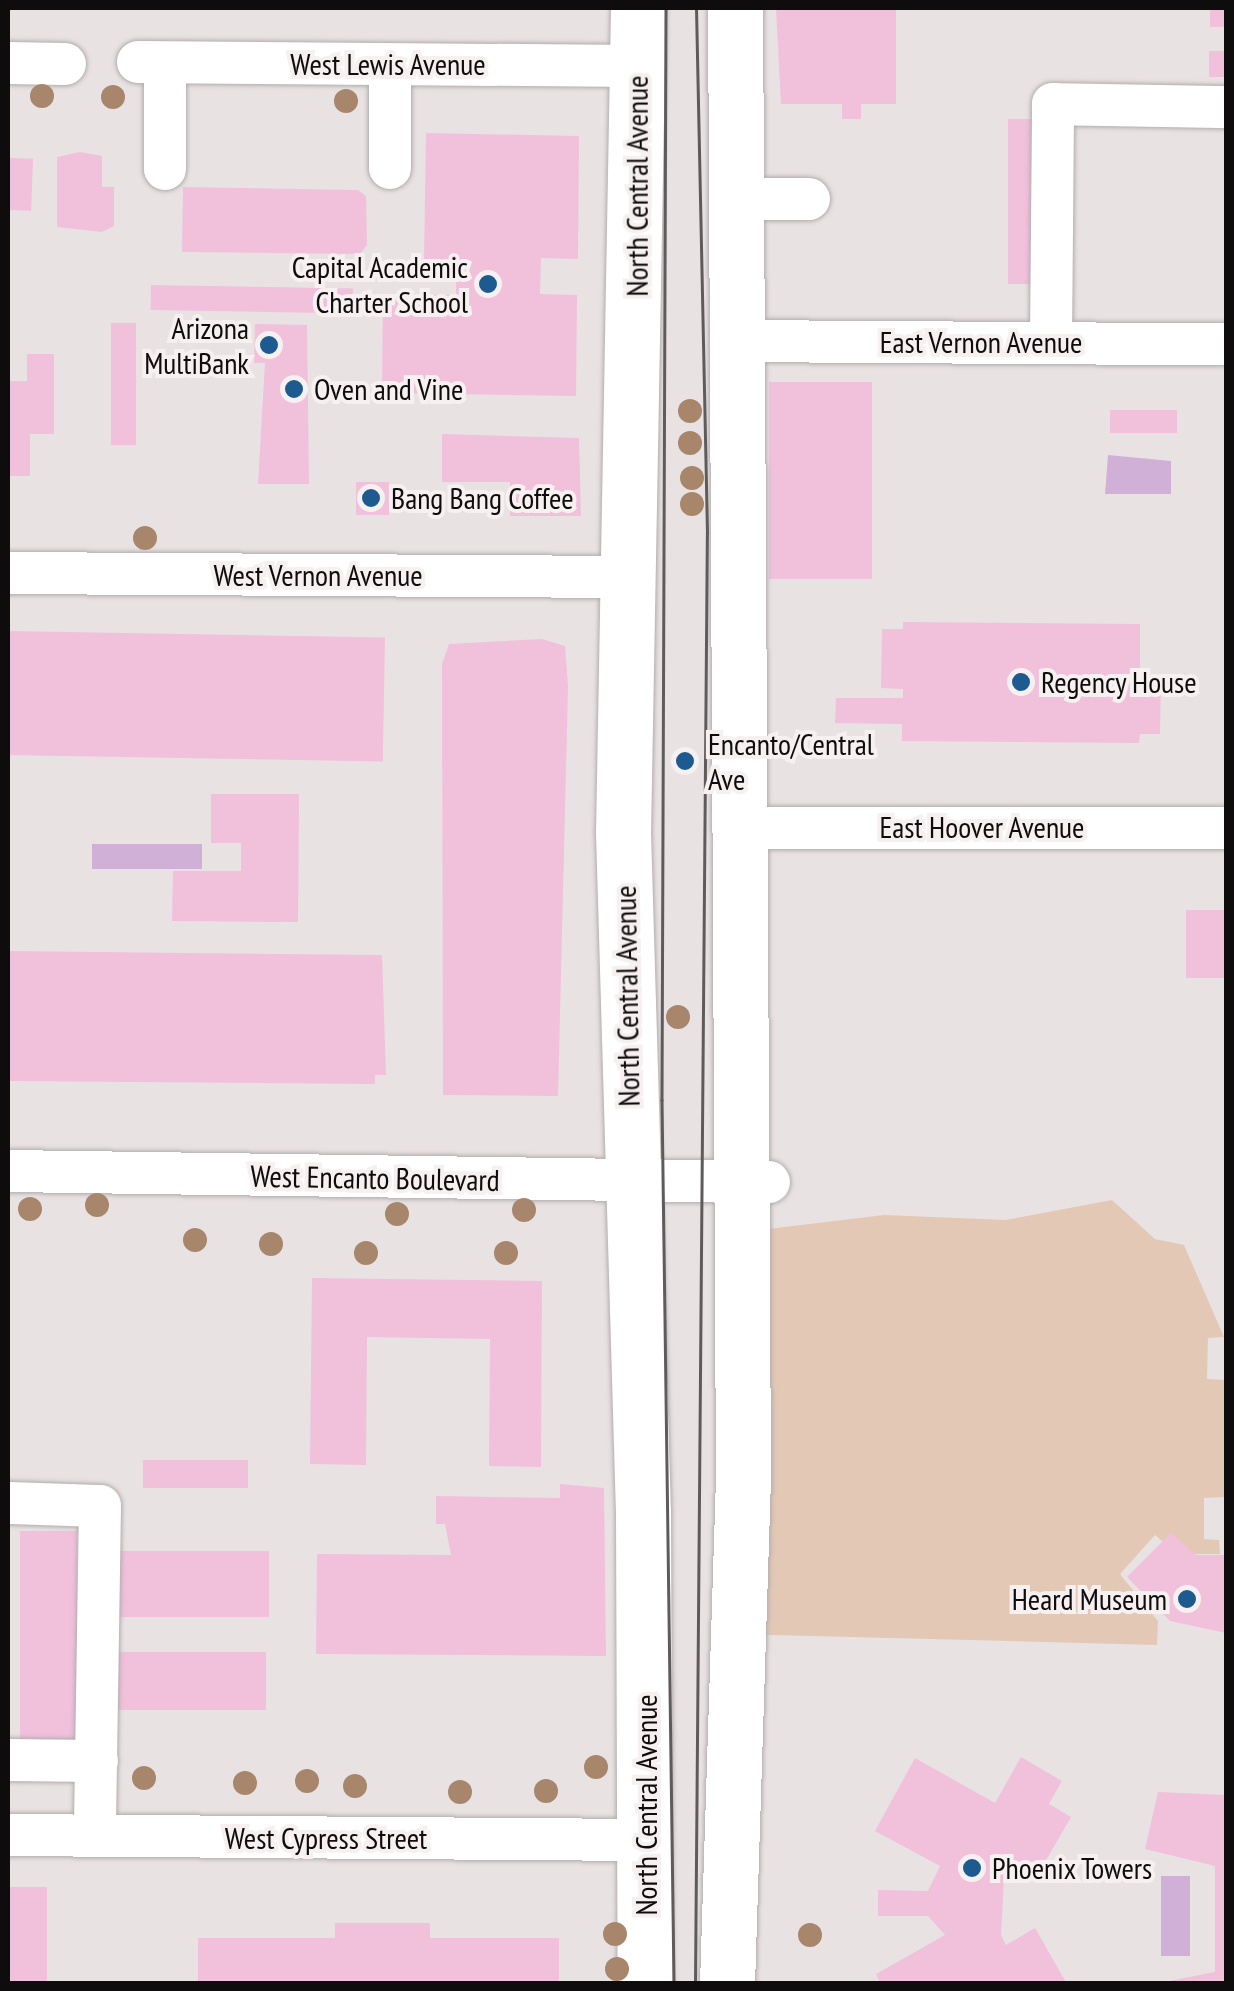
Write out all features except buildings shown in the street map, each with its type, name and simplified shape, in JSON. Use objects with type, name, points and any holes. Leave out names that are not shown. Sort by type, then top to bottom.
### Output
[{"type":"main road","name":"North Central Avenue","points":[[638,8],[628,577],[632,1181],[645,1984]]},
{"type":"main road","points":[[727,1984],[756,1182],[738,828],[734,8]]},
{"type":"street","name":"West Lewis Avenue","points":[[165,169],[151,63],[638,66]]},
{"type":"street","points":[[8,64],[65,64]]},
{"type":"street","points":[[390,65],[390,168]]},
{"type":"street","points":[[1051,342],[1053,104],[1226,107]]},
{"type":"street","points":[[735,199],[809,200]]},
{"type":"street","name":"East Vernon Avenue","points":[[736,341],[1226,344]]},
{"type":"street","name":"West Vernon Avenue","points":[[8,573],[628,577]]},
{"type":"street","name":"East Hoover Avenue","points":[[738,828],[1226,828]]},
{"type":"street","name":"West Encanto Boulevard","points":[[8,1172],[756,1182]]},
{"type":"street","points":[[8,1503],[100,1506],[95,1836]]},
{"type":"street","points":[[8,1760],[97,1762]]},
{"type":"street","name":"West Cypress Street","points":[[8,1835],[645,1840]]},
{"type":"shaded area","points":[[1108,455],[1171,461],[1171,494],[1105,494]]},
{"type":"shaded area","points":[[92,844],[202,844],[202,869],[92,869]]},
{"type":"shaded area","points":[[1112,1200],[1155,1239],[1184,1245],[1224,1337],[1208,1338],[1207,1379],[1226,1380],[1226,1497],[1204,1498],[1204,1539],[1219,1540],[1220,1554],[1177,1554],[1155,1535],[1120,1574],[1158,1621],[1157,1645],[736,1634],[743,1232],[884,1215],[1006,1220]]},
{"type":"shaded area","points":[[1161,1876],[1190,1876],[1190,1956],[1161,1956]]},
{"type":"tram line","points":[[666,8],[662,1100],[674,1984]]},
{"type":"tram line","points":[[695,1984],[707,533],[696,8]]},
{"type":"place","name":"Capital Academic Charter School","points":[[488,284]]},
{"type":"place","name":"Arizona MultiBank","points":[[269,345]]},
{"type":"place","name":"Oven and Vine","points":[[294,389]]},
{"type":"place","name":"Bang Bang Coffee","points":[[371,498]]},
{"type":"place","name":"Regency House","points":[[1021,682]]},
{"type":"place","name":"Encanto/Central Ave","points":[[685,761]]},
{"type":"place","name":"Heard Museum","points":[[1187,1599]]},
{"type":"place","name":"Phoenix Towers","points":[[972,1868]]}]
